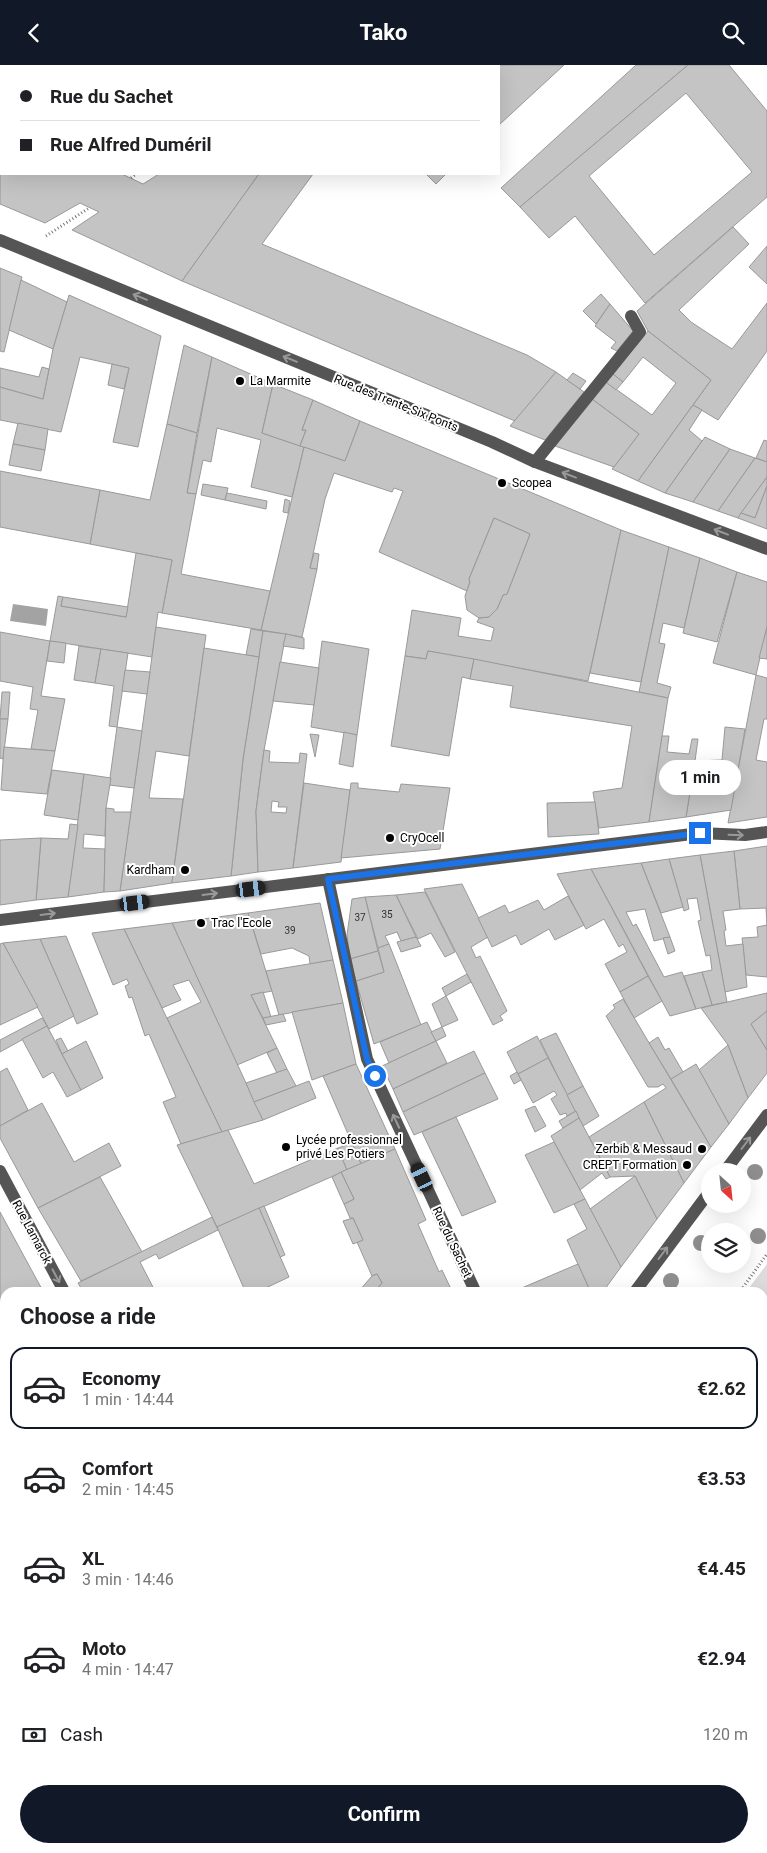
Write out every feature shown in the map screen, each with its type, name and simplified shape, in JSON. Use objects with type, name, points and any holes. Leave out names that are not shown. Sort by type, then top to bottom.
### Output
[{"type":"street","name":"Rue des Trente-Six Ponts","points":[[0,241],[492,442],[535,462],[767,549]]},
{"type":"street","points":[[535,462],[640,332],[630,316]]},
{"type":"street","points":[[0,920],[700,833],[745,835],[767,832]]},
{"type":"street","name":"Rue du Sachet","points":[[328,879],[367,1059],[473,1287]]},
{"type":"street","points":[[730,1163],[767,1115]]},
{"type":"street","name":"Rue Lamarck","points":[[0,1171],[62,1287]]},
{"type":"street","points":[[638,1287],[701,1203]]},
{"type":"path","points":[[131,178],[135,175]]},
{"type":"path","points":[[60,227],[89,207]]},
{"type":"path","points":[[743,1287],[767,1254]]},
{"type":"shaded area","points":[[13,604],[48,609],[46,626],[10,621]]},
{"type":"shaded area","points":[[767,1264],[767,1287],[750,1287]]},
{"type":"building","points":[[500,65],[564,65],[500,124]]},
{"type":"building","points":[[636,65],[688,65],[520,207],[501,188]]},
{"type":"building","points":[[688,65],[729,65],[767,111],[767,197],[645,303],[575,216],[549,238],[520,207]],"holes":[[[686,93],[752,172],[654,255],[589,176]]]},
{"type":"building","points":[[0,175],[124,175],[143,184],[157,175],[258,175],[182,281],[72,230],[99,212],[80,203],[45,223],[0,204]]},
{"type":"building","points":[[258,175],[312,175],[262,244],[527,355],[556,372],[515,421],[182,281]]},
{"type":"building","points":[[427,175],[445,175],[436,184]]},
{"type":"building","points":[[733,227],[749,244],[679,310],[691,322],[732,349],[767,303],[767,351],[718,420],[693,405],[711,380],[648,331],[637,311]]},
{"type":"building","points":[[767,246],[767,284],[749,267]]},
{"type":"building","points":[[0,268],[22,277],[4,352],[0,351]]},
{"type":"building","points":[[21,280],[67,302],[53,349],[9,330]]},
{"type":"building","points":[[601,294],[610,304],[596,324],[583,311]]},
{"type":"building","points":[[69,295],[161,336],[138,447],[113,442],[129,368],[80,357],[61,432],[0,420],[0,387],[43,399],[53,349]]},
{"type":"building","points":[[610,304],[633,331],[617,351],[611,348],[616,342],[595,326]]},
{"type":"building","points":[[648,331],[711,380],[638,481],[612,469],[639,434],[592,399],[606,382],[652,415],[676,383],[643,357],[623,382],[613,374]]},
{"type":"building","points":[[184,345],[212,357],[197,433],[167,424]]},
{"type":"building","points":[[212,357],[273,384],[262,433],[304,447],[292,497],[251,487],[261,440],[217,428],[211,462],[203,460],[196,494],[187,493]]},
{"type":"building","points":[[112,364],[129,368],[124,389],[108,385]]},
{"type":"building","points":[[42,367],[49,369],[43,399],[0,387],[0,368],[39,377]]},
{"type":"building","points":[[556,372],[584,392],[545,440],[510,426]]},
{"type":"building","points":[[573,373],[586,381],[580,389],[567,380]]},
{"type":"building","points":[[613,374],[623,382],[616,390],[606,382]]},
{"type":"building","points":[[273,384],[313,400],[302,430],[306,430],[300,446],[262,433]]},
{"type":"building","points":[[592,399],[639,434],[614,467],[555,446]]},
{"type":"building","points":[[313,400],[360,421],[345,461],[300,446],[306,430],[302,430]]},
{"type":"building","points":[[693,405],[702,410],[689,430],[702,441],[665,493],[638,481]]},
{"type":"building","points":[[360,421],[621,530],[588,681],[428,651],[426,659],[405,656],[412,610],[461,618],[458,636],[491,641],[494,628],[477,622],[479,618],[489,617],[497,609],[503,595],[507,594],[530,534],[494,518],[469,579],[467,591],[379,552],[403,491],[394,488],[392,492],[334,473],[325,499],[310,568],[317,569],[302,637],[261,630],[304,447],[345,461]]},
{"type":"building","points":[[18,423],[48,429],[45,450],[13,444]]},
{"type":"building","points":[[167,424],[197,433],[187,493],[196,494],[181,574],[270,591],[261,630],[162,613],[172,560],[90,544],[100,490],[150,500]]},
{"type":"building","points":[[705,437],[730,449],[693,502],[665,493]]},
{"type":"building","points":[[764,440],[767,441],[767,462],[756,458]]},
{"type":"building","points":[[13,444],[45,450],[41,471],[9,465]]},
{"type":"building","points":[[730,449],[755,458],[718,511],[693,502]]},
{"type":"building","points":[[755,458],[767,462],[767,477],[738,518],[718,511]]},
{"type":"building","points":[[0,471],[100,490],[90,544],[0,527]]},
{"type":"building","points":[[767,477],[767,486],[755,518],[741,513]]},
{"type":"building","points":[[203,484],[228,488],[225,500],[201,495]]},
{"type":"building","points":[[767,486],[767,529],[738,518],[741,513],[755,518]]},
{"type":"building","points":[[227,493],[267,501],[266,509],[225,500]]},
{"type":"building","points":[[285,499],[290,501],[288,513],[283,512]]},
{"type":"building","points":[[494,518],[530,534],[507,594],[503,595],[497,609],[489,617],[479,618],[467,610],[465,596],[470,582],[469,579]]},
{"type":"building","points":[[621,530],[669,547],[641,682],[590,673]]},
{"type":"building","points":[[669,547],[700,558],[684,628],[663,623],[659,643],[665,644],[657,683],[671,687],[668,698],[639,692]]},
{"type":"building","points":[[136,553],[172,560],[162,613],[158,612],[152,657],[50,641],[58,596],[63,597],[61,606],[126,617]]},
{"type":"building","points":[[314,553],[319,554],[317,569],[310,568]]},
{"type":"building","points":[[700,558],[737,572],[717,642],[683,633]]},
{"type":"building","points":[[737,572],[767,582],[767,627],[756,675],[713,663]]},
{"type":"building","points":[[63,597],[128,607],[126,617],[61,606]]},
{"type":"building","points":[[156,627],[206,635],[189,756],[156,751],[149,798],[183,799],[172,883],[120,891]]},
{"type":"building","points":[[767,627],[767,659],[759,658]]},
{"type":"building","points":[[251,629],[263,631],[259,657],[246,655]]},
{"type":"building","points":[[263,631],[286,634],[264,750],[256,811],[258,872],[231,876],[243,759]]},
{"type":"building","points":[[0,632],[50,641],[41,696],[65,699],[55,751],[31,749],[38,710],[30,709],[33,687],[0,681]]},
{"type":"building","points":[[286,634],[304,638],[304,649],[283,646]]},
{"type":"building","points":[[50,641],[66,643],[64,663],[47,661]]},
{"type":"building","points":[[322,641],[369,649],[357,735],[311,727]]},
{"type":"building","points":[[79,646],[101,649],[95,683],[74,680]]},
{"type":"building","points":[[204,648],[259,657],[243,759],[231,876],[172,883]]},
{"type":"building","points":[[101,649],[128,653],[117,727],[109,726],[114,686],[95,683]]},
{"type":"building","points":[[428,651],[474,659],[470,679],[462,677],[449,756],[391,746],[405,656],[426,659]]},
{"type":"building","points":[[474,659],[668,698],[649,822],[599,828],[593,792],[622,788],[632,726],[510,707],[513,686],[470,679]]},
{"type":"building","points":[[280,662],[319,668],[314,705],[273,701]]},
{"type":"building","points":[[125,670],[150,672],[147,694],[122,691]]},
{"type":"building","points":[[756,675],[767,678],[767,719],[764,719],[756,760],[767,762],[767,817],[728,823]]},
{"type":"building","points":[[2,692],[10,692],[8,719],[0,719]]},
{"type":"building","points":[[0,719],[8,719],[3,759],[0,758]]},
{"type":"building","points":[[117,727],[142,731],[134,788],[109,785]]},
{"type":"building","points":[[725,727],[745,729],[731,810],[686,817],[695,761],[722,760]]},
{"type":"building","points":[[344,732],[357,735],[353,767],[339,764]]},
{"type":"building","points":[[310,734],[319,735],[315,757]]},
{"type":"building","points":[[662,736],[669,736],[667,752],[689,754],[692,739],[698,739],[695,761],[686,817],[649,822]]},
{"type":"building","points":[[4,747],[55,751],[47,794],[1,790]]},
{"type":"building","points":[[264,750],[270,751],[269,762],[299,763],[300,753],[307,754],[293,868],[258,872],[256,811]],"holes":[[[272,801],[279,802],[278,807],[287,807],[286,813],[271,812]]]},
{"type":"building","points":[[52,770],[84,774],[78,820],[44,815]]},
{"type":"building","points":[[84,774],[111,778],[106,808],[105,836],[84,834],[83,848],[105,849],[104,892],[68,897]]},
{"type":"building","points":[[304,783],[350,790],[341,862],[293,868]]},
{"type":"building","points":[[351,783],[358,783],[358,788],[399,792],[401,784],[450,788],[440,849],[341,858]]},
{"type":"building","points":[[595,802],[599,834],[548,837],[547,803]]},
{"type":"building","points":[[106,808],[114,809],[114,812],[131,812],[120,891],[104,892]]},
{"type":"building","points":[[70,824],[78,825],[68,897],[36,900],[41,838],[68,839]]},
{"type":"building","points":[[41,838],[36,900],[0,905],[0,840]]},
{"type":"building","points":[[767,846],[767,925],[766,908],[740,909],[734,851]]},
{"type":"building","points":[[734,851],[740,909],[723,911],[726,930],[724,931],[726,946],[743,944],[747,987],[725,992],[700,855]]},
{"type":"building","points":[[700,855],[727,1002],[712,1005],[702,972],[712,970],[710,955],[706,956],[698,921],[701,920],[697,898],[687,899],[689,909],[684,911],[669,859]]},
{"type":"building","points":[[669,859],[683,907],[661,913],[641,863]]},
{"type":"building","points":[[641,863],[670,937],[654,941],[645,909],[626,912],[633,926],[636,924],[664,977],[682,972],[696,1009],[670,1016],[591,869]]},
{"type":"building","points":[[591,869],[648,976],[620,992],[605,964],[627,952],[623,944],[619,947],[604,919],[586,929],[557,874]]},
{"type":"building","points":[[462,884],[488,937],[471,947],[476,958],[480,956],[507,1011],[500,1016],[503,1020],[493,1025],[424,889]]},
{"type":"building","points":[[425,892],[455,952],[445,957],[431,933],[418,939],[396,895]]},
{"type":"building","points":[[396,895],[416,937],[401,941],[397,932],[385,936],[389,944],[378,948],[365,897]]},
{"type":"building","points":[[568,896],[584,925],[555,940],[549,929],[521,945],[516,935],[492,947],[478,918],[505,905],[509,913],[538,900],[544,910]]},
{"type":"building","points":[[365,897],[378,951],[350,959],[347,935],[352,899]]},
{"type":"building","points":[[320,903],[333,960],[310,964],[309,956],[292,948],[261,954],[248,913]]},
{"type":"building","points":[[248,913],[272,991],[251,995],[277,1048],[237,1065],[172,923]]},
{"type":"building","points":[[172,923],[263,1120],[222,1132],[167,1018],[201,1002],[189,980],[173,985],[181,1000],[162,1008],[124,929]]},
{"type":"building","points":[[767,925],[767,977],[746,975],[742,938],[758,937],[757,927]]},
{"type":"building","points":[[124,929],[222,1132],[181,1144],[163,1102],[176,1097],[149,1034],[145,1036],[132,997],[129,998],[125,986],[129,984],[127,979],[113,985],[92,933]]},
{"type":"building","points":[[66,936],[98,1014],[77,1024],[40,939]]},
{"type":"building","points":[[416,937],[421,946],[401,952],[397,942]]},
{"type":"building","points":[[670,937],[675,951],[668,954],[663,938]]},
{"type":"building","points":[[40,939],[74,1016],[49,1029],[3,943]]},
{"type":"building","points":[[3,943],[38,1007],[0,1025],[0,944]]},
{"type":"building","points":[[389,944],[421,1025],[374,1044],[356,981],[384,972],[378,948]]},
{"type":"building","points":[[378,951],[384,972],[356,981],[350,959]]},
{"type":"building","points":[[333,960],[343,1003],[279,1015],[266,971]]},
{"type":"building","points":[[702,972],[712,1005],[696,1009],[684,976]]},
{"type":"building","points":[[467,974],[471,982],[446,996],[442,988]]},
{"type":"building","points":[[648,976],[662,1001],[634,1018],[620,992]]},
{"type":"building","points":[[263,992],[271,1017],[263,1018],[251,995]]},
{"type":"building","points":[[767,993],[767,1011],[751,1024],[767,1050],[767,1073],[748,1098],[728,1045],[701,1008]]},
{"type":"building","points":[[446,996],[458,1020],[442,1027],[432,1004]]},
{"type":"building","points":[[623,999],[711,1147],[684,1183],[644,1102],[666,1088],[663,1084],[658,1087],[648,1087],[606,1016],[615,1008],[613,1005]]},
{"type":"building","points":[[343,1003],[356,1064],[312,1080],[292,1012]]},
{"type":"building","points":[[767,1011],[767,1050],[751,1024]]},
{"type":"building","points":[[283,1014],[286,1021],[266,1025],[263,1018]]},
{"type":"building","points":[[42,1018],[47,1026],[0,1052],[0,1040]]},
{"type":"building","points":[[427,1022],[436,1041],[389,1063],[380,1042]]},
{"type":"building","points":[[47,1026],[81,1090],[67,1097],[53,1072],[43,1078],[22,1039]]},
{"type":"building","points":[[442,1027],[446,1036],[436,1041],[431,1032]]},
{"type":"building","points":[[556,1033],[583,1086],[567,1095],[540,1040]]},
{"type":"building","points":[[537,1036],[548,1058],[518,1074],[507,1052]]},
{"type":"building","points":[[658,1037],[665,1050],[669,1048],[683,1072],[671,1079],[649,1043]]},
{"type":"building","points":[[61,1038],[68,1051],[62,1054],[56,1040]]},
{"type":"building","points":[[86,1041],[103,1078],[81,1090],[62,1054]]},
{"type":"building","points":[[436,1041],[447,1063],[393,1089],[382,1066]]},
{"type":"building","points":[[728,1045],[748,1098],[729,1124],[699,1070]]},
{"type":"building","points":[[277,1048],[287,1069],[277,1073],[267,1053]]},
{"type":"building","points":[[474,1051],[485,1073],[403,1112],[393,1089]]},
{"type":"building","points":[[548,1058],[576,1111],[567,1116],[566,1113],[560,1115],[551,1099],[557,1095],[554,1091],[533,1103],[518,1074]]},
{"type":"building","points":[[356,1064],[395,1149],[361,1164],[323,1076]]},
{"type":"building","points":[[696,1064],[729,1124],[711,1147],[671,1079]]},
{"type":"building","points":[[7,1068],[28,1110],[0,1126],[0,1072]]},
{"type":"building","points":[[287,1069],[296,1086],[254,1102],[246,1083]]},
{"type":"building","points":[[517,1072],[521,1080],[514,1084],[510,1076]]},
{"type":"building","points":[[485,1073],[498,1099],[414,1135],[403,1112]]},
{"type":"building","points":[[309,1081],[316,1098],[263,1120],[254,1102]]},
{"type":"building","points":[[583,1086],[599,1116],[583,1126],[567,1095]]},
{"type":"building","points":[[644,1102],[684,1183],[657,1219],[635,1176],[610,1177],[589,1137]]},
{"type":"building","points":[[42,1103],[74,1162],[109,1143],[121,1166],[38,1208],[0,1138],[0,1126]]},
{"type":"building","points":[[535,1106],[546,1126],[535,1132],[525,1110]]},
{"type":"building","points":[[576,1111],[579,1118],[563,1128],[559,1121]]},
{"type":"building","points":[[456,1117],[496,1202],[462,1216],[422,1132]]},
{"type":"building","points":[[579,1118],[610,1177],[606,1179],[602,1173],[580,1190],[551,1136]]},
{"type":"building","points":[[228,1130],[254,1184],[338,1148],[347,1170],[217,1227],[177,1145]]},
{"type":"building","points":[[554,1142],[585,1199],[554,1213],[525,1155]]},
{"type":"building","points":[[352,1143],[361,1164],[347,1170],[338,1148]]},
{"type":"building","points":[[395,1149],[426,1220],[418,1224],[439,1272],[442,1270],[450,1287],[378,1287],[382,1283],[377,1274],[372,1276],[357,1242],[363,1240],[344,1204],[354,1199],[341,1172]]},
{"type":"building","points":[[341,1172],[354,1199],[344,1204],[332,1177]]},
{"type":"building","points":[[635,1176],[657,1219],[621,1267],[590,1209]]},
{"type":"building","points":[[100,1177],[142,1252],[81,1281],[38,1208]]},
{"type":"building","points":[[585,1199],[621,1267],[606,1287],[588,1287],[567,1240],[587,1229],[574,1204]]},
{"type":"building","points":[[264,1206],[285,1255],[280,1257],[259,1208]]},
{"type":"building","points":[[259,1208],[289,1277],[268,1287],[243,1287],[217,1227]]},
{"type":"building","points":[[0,1212],[41,1287],[0,1287]]},
{"type":"building","points":[[212,1217],[218,1230],[159,1259],[156,1254],[140,1262],[153,1287],[80,1287],[78,1283]]},
{"type":"building","points":[[353,1218],[363,1240],[353,1244],[343,1221]]},
{"type":"building","points":[[578,1264],[588,1287],[524,1287]]},
{"type":"building","points":[[377,1274],[382,1283],[378,1287],[362,1287],[372,1276]]},
{"type":"place","name":"La Marmite","points":[[240,381]]},
{"type":"place","name":"Scopea","points":[[502,483]]},
{"type":"place","name":"CryOcell","points":[[390,838]]},
{"type":"place","name":"Kardham","points":[[185,870]]},
{"type":"place","name":"Trac l'Ecole","points":[[201,923]]},
{"type":"place","name":"Lycée professionnel privé Les Potiers","points":[[286,1147]]},
{"type":"place","name":"Zerbib & Messaud","points":[[702,1149]]},
{"type":"place","name":"CREPT Formation","points":[[687,1165]]},
{"type":"route","points":[[375,1076],[367,1059],[328,879],[700,833]]}]
